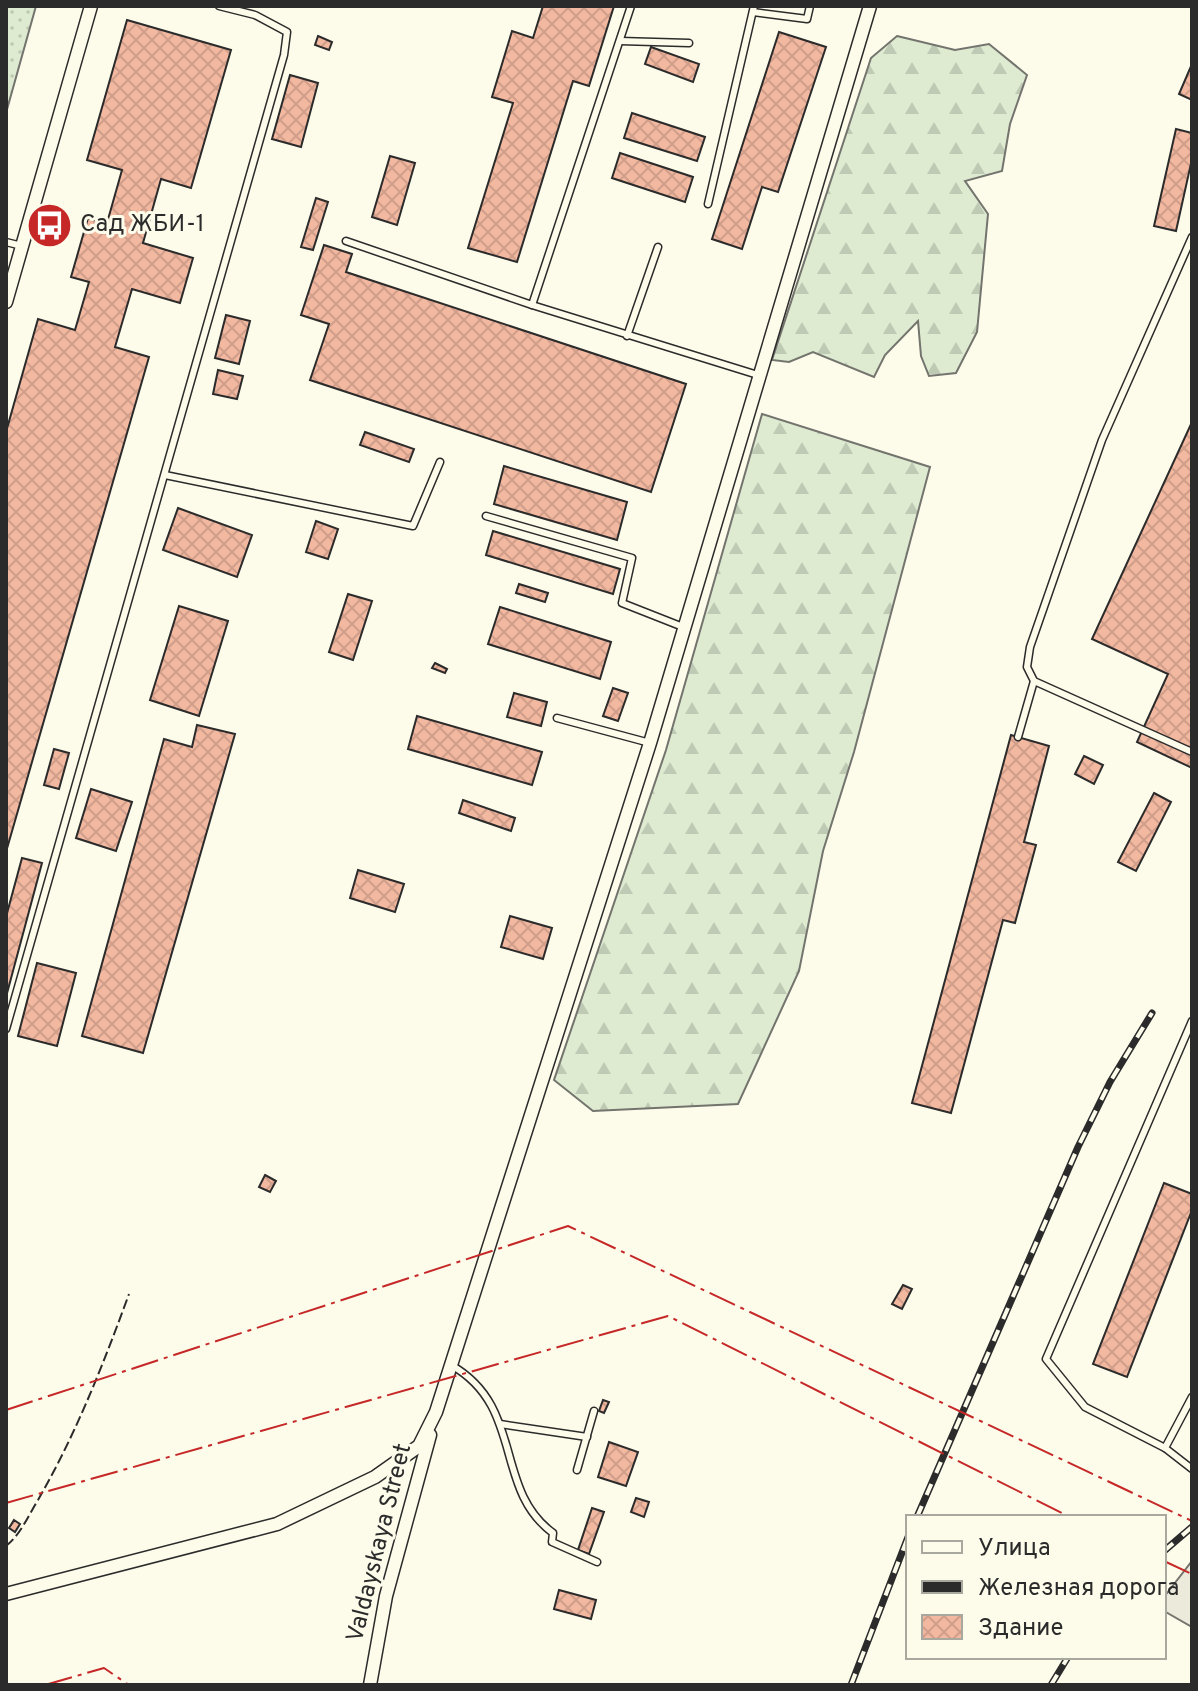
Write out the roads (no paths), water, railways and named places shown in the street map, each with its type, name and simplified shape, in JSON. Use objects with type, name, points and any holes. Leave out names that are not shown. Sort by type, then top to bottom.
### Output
[{"type":"street","points":[[6,302],[91,6]]},
{"type":"street","points":[[7,1597],[277,1524],[375,1477],[419,1446],[436,1412],[650,743],[870,6]]},
{"type":"street","name":"Valdayskaya Street","points":[[370,1685],[386,1596],[436,1412]]},
{"type":"lane","points":[[6,1029],[284,55],[287,32],[255,15],[219,6]]},
{"type":"lane","points":[[532,305],[631,6]]},
{"type":"lane","points":[[708,204],[753,9],[807,19],[810,6]]},
{"type":"lane","points":[[620,41],[689,43]]},
{"type":"lane","points":[[1192,237],[1102,440],[1030,647],[1027,667],[1034,681],[1192,752]]},
{"type":"lane","points":[[346,241],[627,336],[761,376]]},
{"type":"lane","points":[[6,242],[22,246]]},
{"type":"lane","points":[[627,336],[658,247]]},
{"type":"lane","points":[[165,475],[413,526],[440,462]]},
{"type":"lane","points":[[486,516],[632,558],[622,603],[683,627]]},
{"type":"lane","points":[[1018,737],[1034,681]]},
{"type":"lane","points":[[557,718],[650,743]]},
{"type":"lane","points":[[1192,1021],[1046,1359],[1085,1407],[1165,1448],[1192,1469]]},
{"type":"lane","points":[[451,1365],[475,1378],[500,1424],[524,1502],[535,1520],[553,1533],[552,1542],[597,1562]]},
{"type":"lane","points":[[1165,1448],[1192,1397]]},
{"type":"lane","points":[[577,1470],[594,1411]]},
{"type":"lane","points":[[500,1424],[587,1437]]},
{"type":"railway","points":[[918,1515],[1078,1147],[1110,1082],[1152,1013]]},
{"type":"railway","points":[[1166,1549],[1192,1527]]},
{"type":"railway","points":[[851,1685],[906,1542]]},
{"type":"railway","points":[[1051,1685],[1067,1659]]},
{"type":"place","name":"Сад ЖБИ-1","points":[[49,225]]}]
